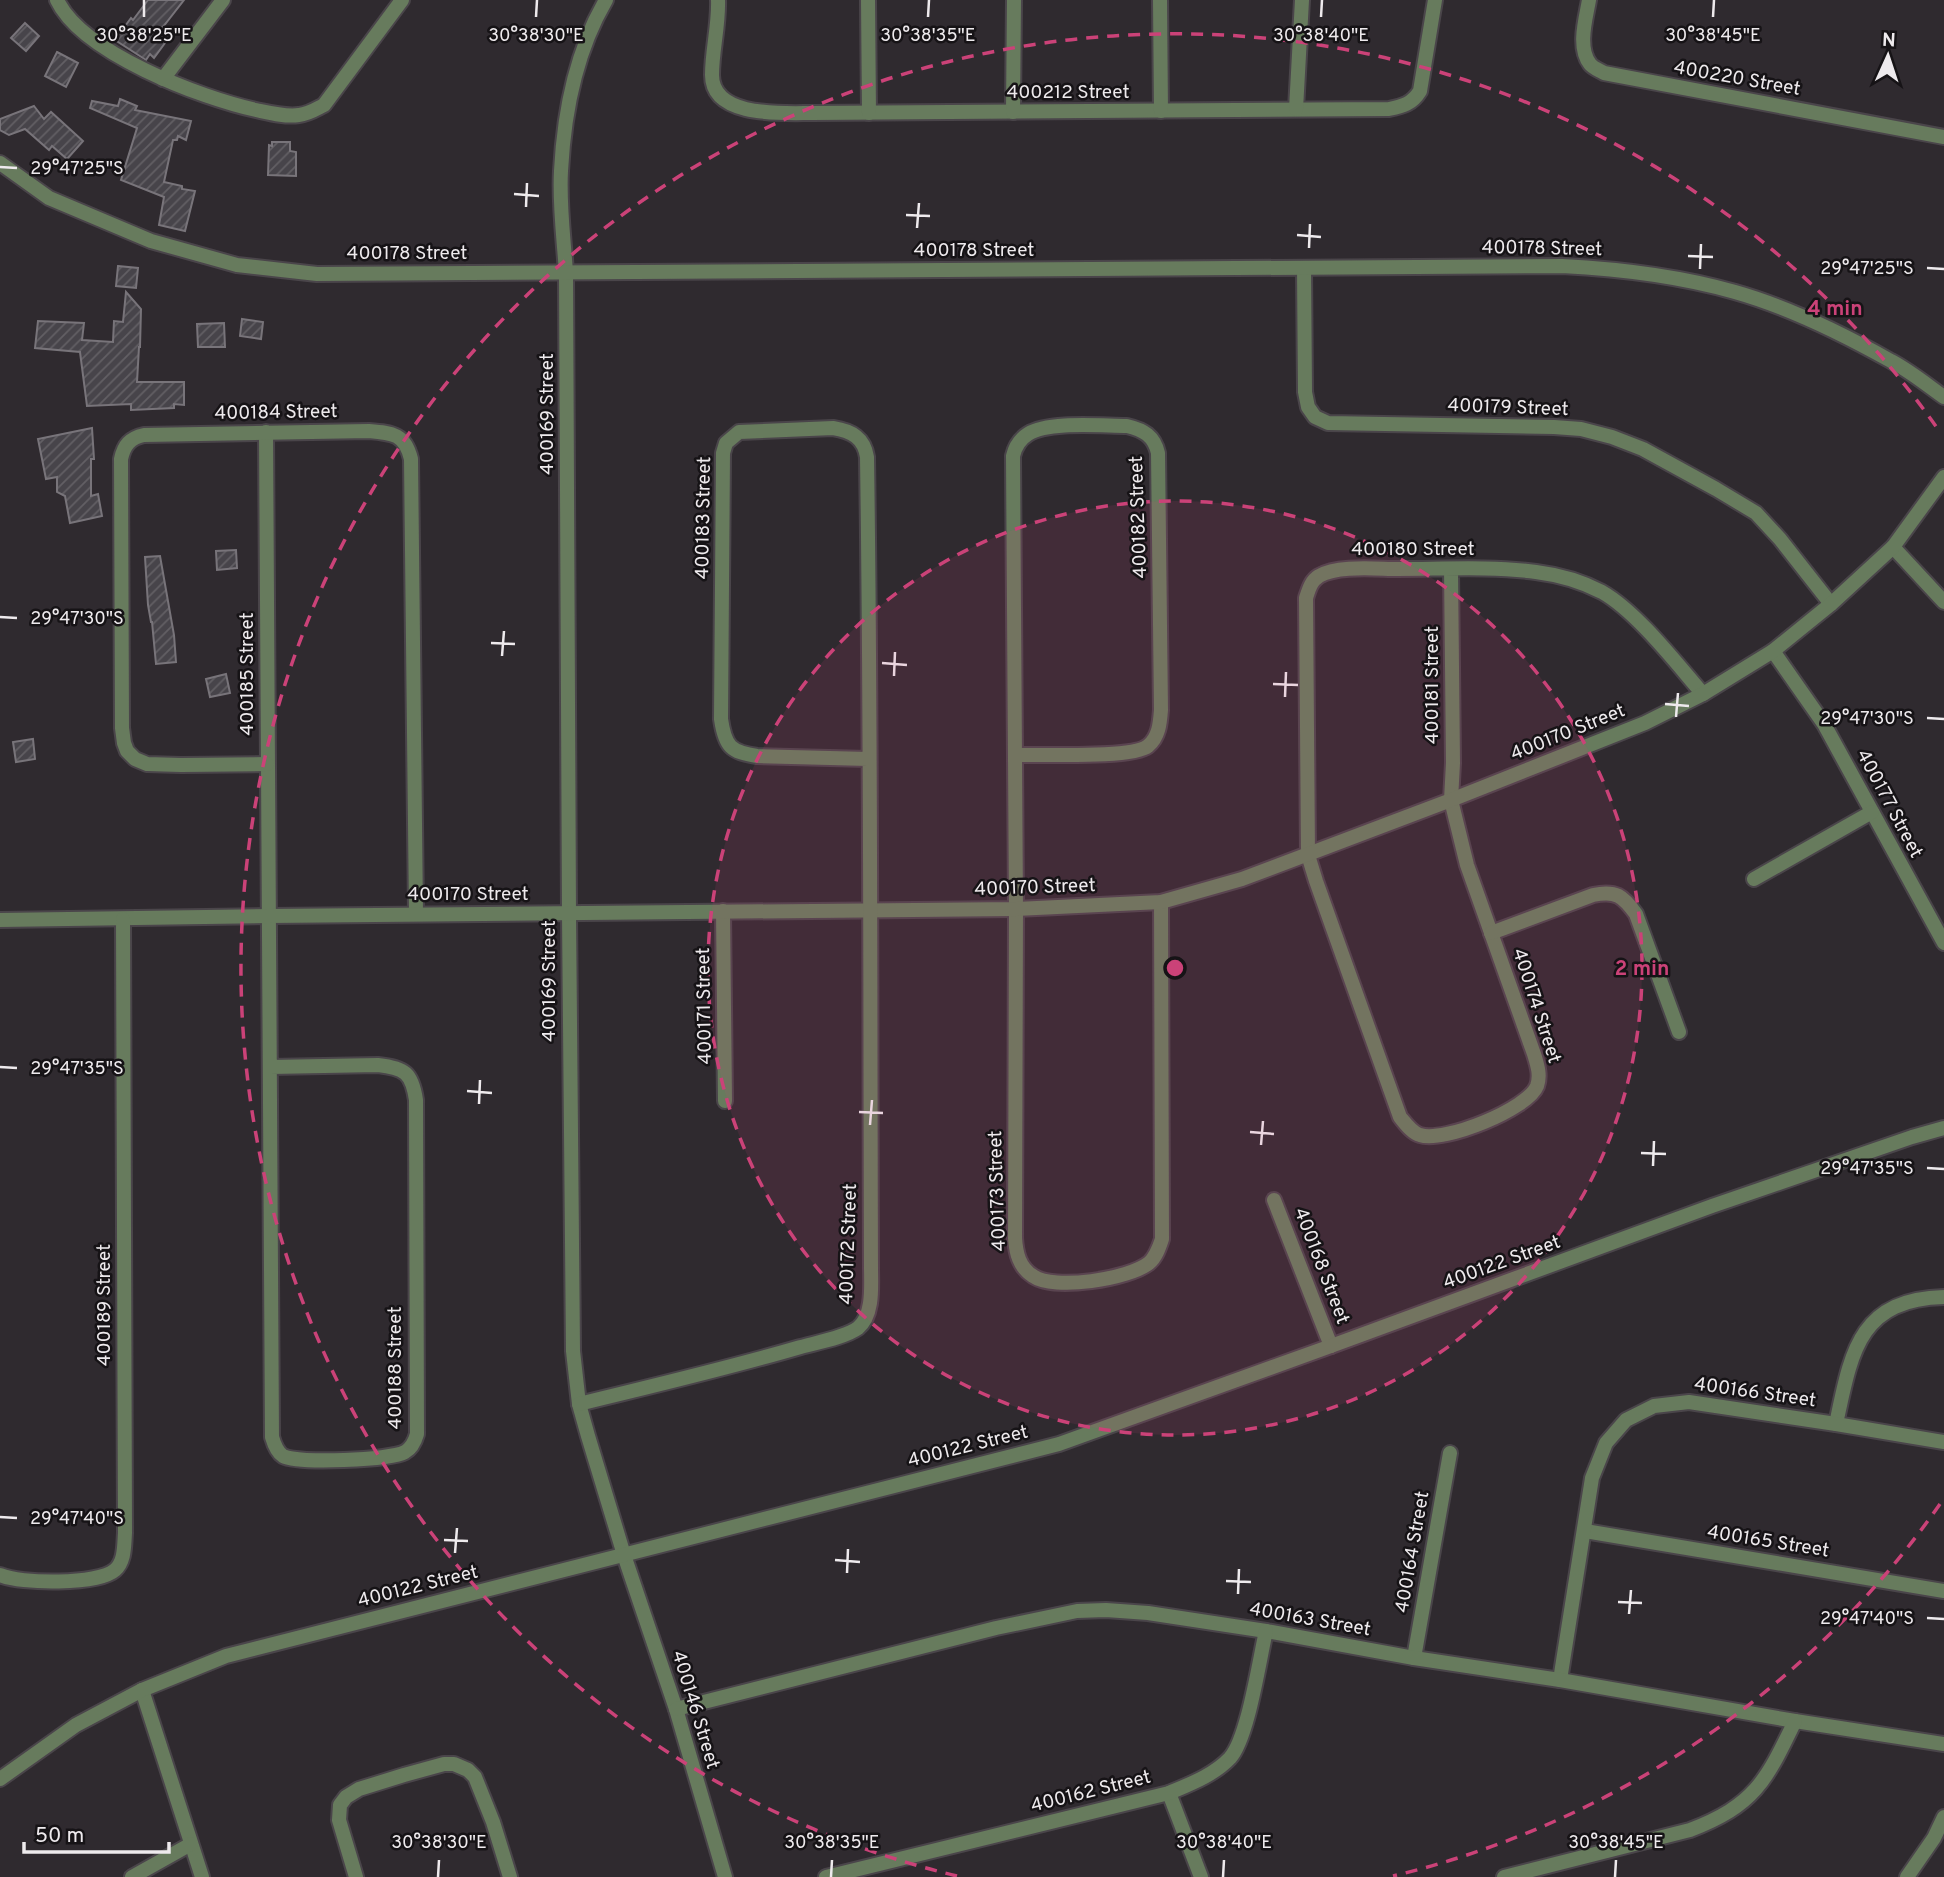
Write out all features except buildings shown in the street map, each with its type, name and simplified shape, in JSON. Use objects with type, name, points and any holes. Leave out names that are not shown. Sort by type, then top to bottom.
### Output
[{"type":"street","points":[[57,0],[83,32],[122,58],[163,79],[192,92],[253,109],[288,115],[312,112],[324,105],[402,0]]},
{"type":"street","points":[[163,79],[223,0]]},
{"type":"street","name":"400169 Street","points":[[606,0],[589,33],[577,68],[569,106],[561,172],[566,274],[573,1351],[579,1404],[624,1555]]},
{"type":"street","name":"400212 Street","points":[[718,0],[712,78],[715,90],[722,98],[735,106],[760,112],[869,113],[1389,109],[1406,105],[1415,99],[1420,91],[1435,0]]},
{"type":"street","points":[[868,0],[869,113]]},
{"type":"street","points":[[1013,112],[1014,0]]},
{"type":"street","points":[[1160,0],[1161,111]]},
{"type":"street","points":[[1296,109],[1302,0]]},
{"type":"street","name":"400220 Street","points":[[1589,0],[1585,24],[1585,54],[1591,66],[1604,73],[1944,137]]},
{"type":"street","name":"400178 Street","points":[[0,163],[49,198],[151,241],[237,265],[317,274],[1562,266],[1616,269],[1674,278],[1737,293],[1802,316],[1893,361],[1944,397]]},
{"type":"street","name":"400179 Street","points":[[1304,268],[1305,392],[1308,407],[1315,417],[1328,423],[1366,425],[1554,427],[1581,429],[1612,437],[1643,449],[1756,513],[1831,604]]},
{"type":"street","name":"400182 Street","points":[[1016,755],[1124,754],[1151,744],[1160,725],[1158,453],[1155,442],[1139,429],[1114,426],[1042,428],[1027,434],[1015,448],[1016,909]]},
{"type":"street","name":"400183 Street","points":[[868,759],[757,756],[740,753],[728,742],[723,731],[723,453],[726,443],[739,432],[833,428],[854,434],[865,447],[869,641],[869,911]]},
{"type":"street","name":"400184 Street","points":[[267,764],[147,764],[135,759],[124,743],[123,451],[134,437],[144,435],[369,431],[398,436],[407,444],[411,459],[416,914]]},
{"type":"street","name":"400185 Street","points":[[266,432],[269,916]]},
{"type":"street","name":"400170 Street","points":[[0,920],[1016,909],[1161,902],[1242,879],[1308,855],[1645,723],[1703,694],[1773,651],[1831,604],[1893,547],[1944,477]]},
{"type":"street","points":[[1893,547],[1944,601]]},
{"type":"street","name":"400180 Street","points":[[1308,855],[1306,598],[1310,585],[1318,576],[1341,570],[1451,569],[1535,571],[1579,581],[1605,594],[1637,620],[1703,694]]},
{"type":"street","name":"400181 Street","points":[[1451,569],[1451,800]]},
{"type":"street","name":"400177 Street","points":[[1773,651],[1824,724],[1944,943]]},
{"type":"street","name":"400174 Street","points":[[1308,855],[1400,1117],[1420,1135],[1434,1136],[1455,1132],[1483,1123],[1529,1098],[1537,1087],[1539,1078],[1536,1061],[1467,865],[1451,800]]},
{"type":"street","points":[[1754,879],[1872,813]]},
{"type":"street","points":[[1491,933],[1592,895],[1610,892],[1618,895],[1636,914],[1679,1032]]},
{"type":"street","name":"400173 Street","points":[[1016,909],[1016,1254],[1034,1278],[1046,1282],[1078,1282],[1111,1278],[1135,1271],[1150,1262],[1162,1239],[1161,902]]},
{"type":"street","name":"400171 Street","points":[[723,911],[725,1101]]},
{"type":"street","name":"400172 Street","points":[[579,1404],[755,1360],[842,1334],[858,1327],[866,1318],[871,1267],[869,911]]},
{"type":"street","name":"400188 Street","points":[[269,916],[271,1405],[274,1445],[283,1456],[299,1460],[328,1461],[405,1452],[414,1443],[416,1434],[414,1086],[401,1069],[378,1065],[270,1067]]},
{"type":"street","name":"400189 Street","points":[[0,1575],[34,1581],[85,1580],[106,1576],[121,1562],[124,1552],[123,919]]},
{"type":"street","name":"400122 Street","points":[[0,1779],[76,1725],[142,1690],[226,1656],[1059,1444],[1712,1206],[1912,1136],[1944,1128]]},
{"type":"street","name":"400168 Street","points":[[1274,1200],[1331,1346]]},
{"type":"street","points":[[1836,1424],[1853,1357],[1870,1324],[1887,1311],[1904,1304],[1922,1298],[1944,1297]]},
{"type":"street","name":"400166 Street","points":[[1560,1680],[1592,1478],[1606,1443],[1626,1420],[1654,1406],[1689,1402],[1944,1442]]},
{"type":"street","name":"400164 Street","points":[[1414,1658],[1450,1453]]},
{"type":"street","name":"400165 Street","points":[[1585,1531],[1944,1591]]},
{"type":"street","name":"400146 Street","points":[[624,1555],[676,1709],[726,1877]]},
{"type":"street","name":"400163 Street","points":[[676,1709],[996,1628],[1077,1611],[1106,1610],[1148,1613],[1944,1744]]},
{"type":"street","name":"400162 Street","points":[[826,1877],[1169,1793],[1214,1772],[1232,1756],[1242,1736],[1266,1632]]},
{"type":"street","points":[[142,1690],[202,1877]]},
{"type":"street","points":[[1504,1877],[1690,1830],[1715,1820],[1742,1804],[1763,1782],[1795,1721]]},
{"type":"street","points":[[356,1877],[339,1820],[340,1805],[346,1797],[359,1789],[393,1778],[454,1763],[475,1777],[493,1822],[510,1877]]},
{"type":"street","points":[[1169,1793],[1201,1877]]},
{"type":"street","points":[[1907,1877],[1934,1839],[1944,1817]]},
{"type":"street","points":[[132,1877],[191,1844]]}]
